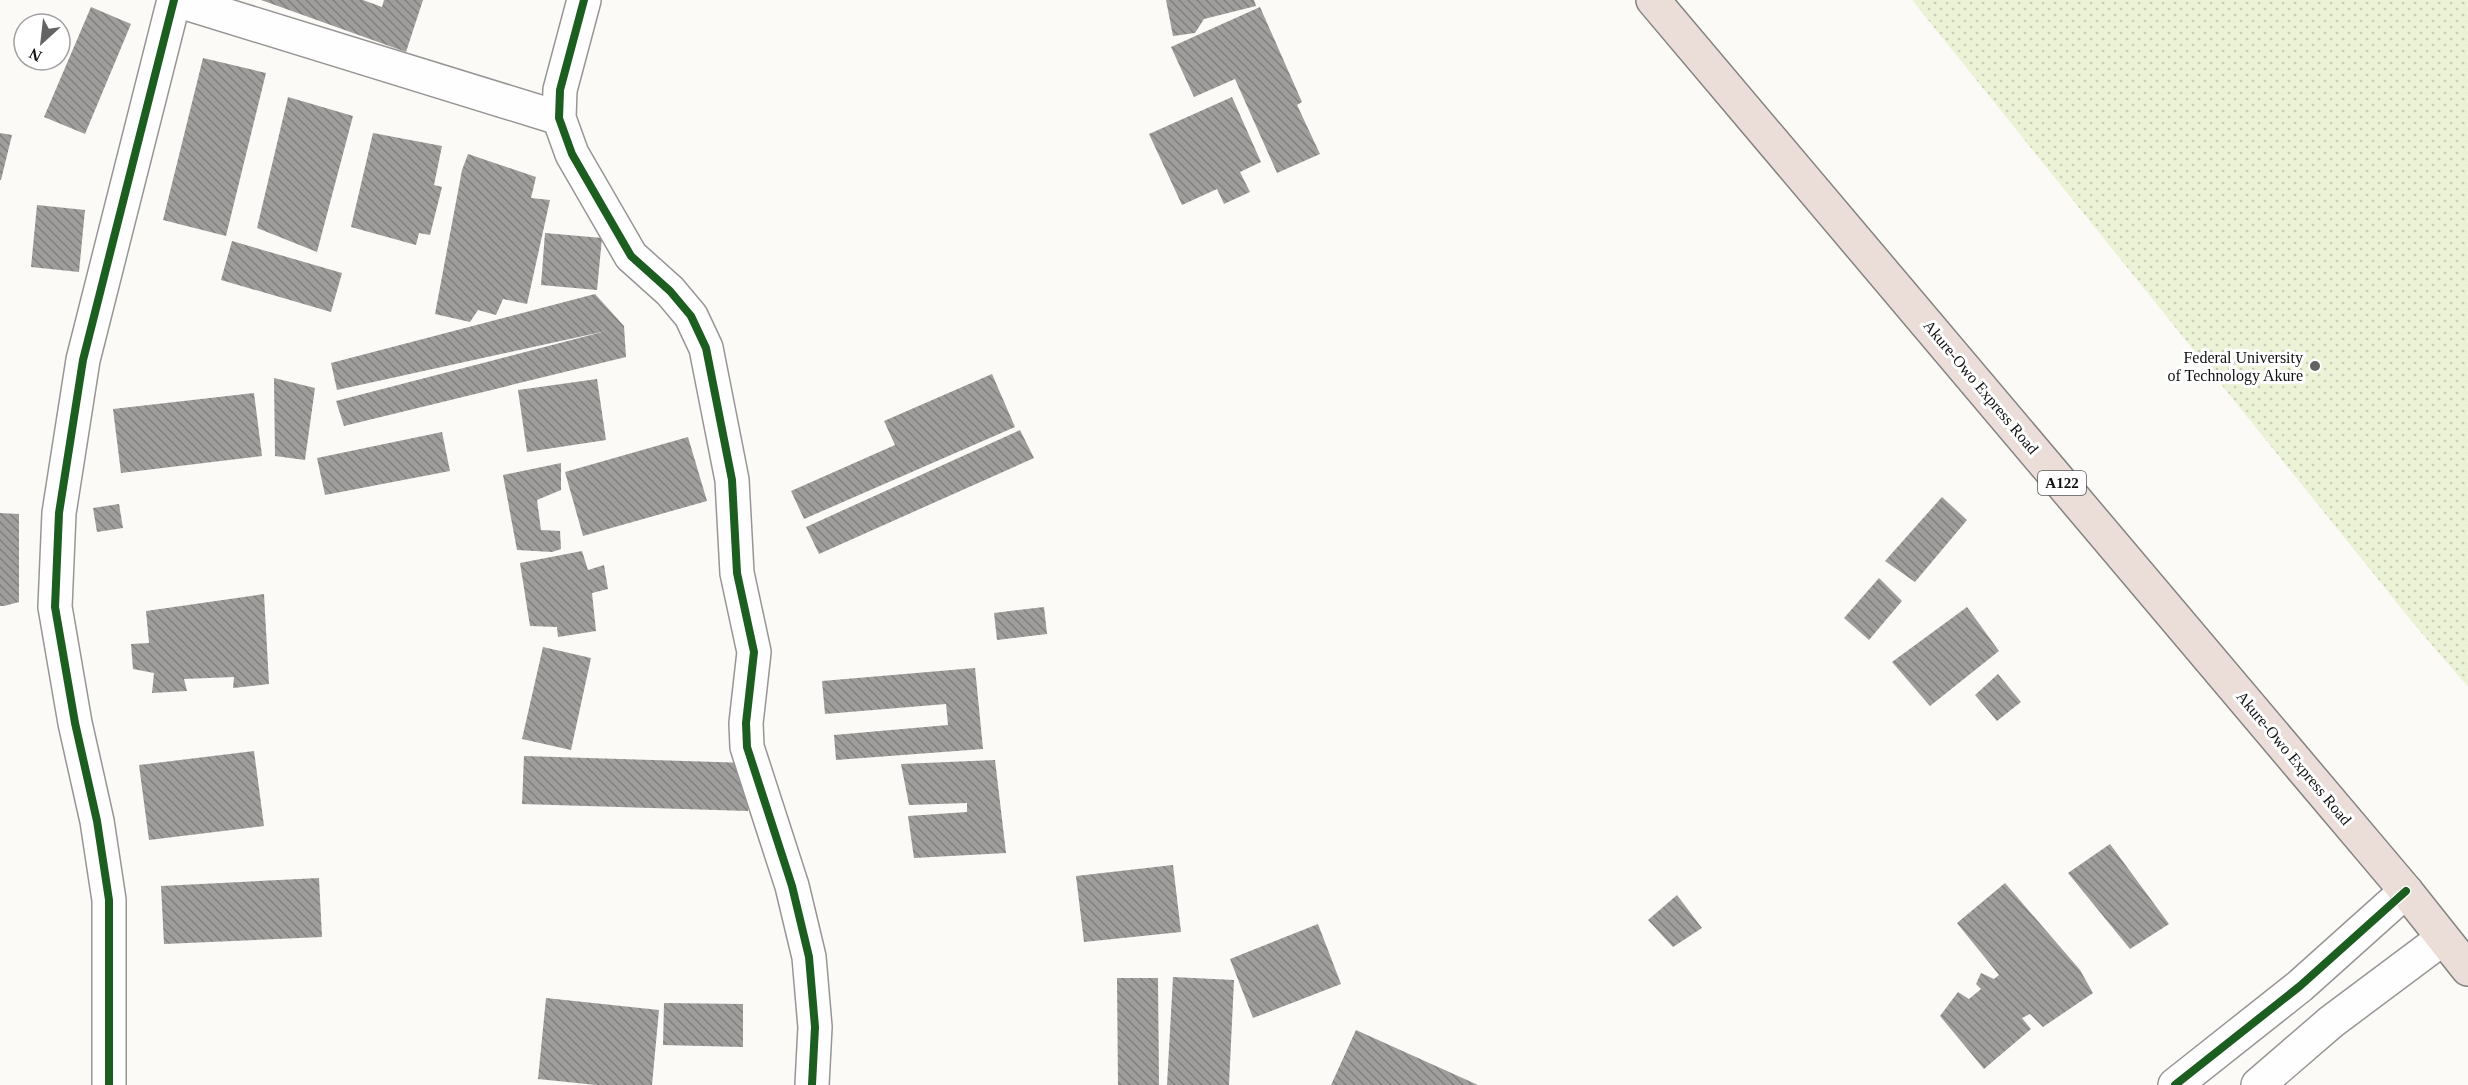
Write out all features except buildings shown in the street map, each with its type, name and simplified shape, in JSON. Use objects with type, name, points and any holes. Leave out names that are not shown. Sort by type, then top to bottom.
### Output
[{"type":"highway","name":"Akure-Owo Express Road","points":[[1653,0],[2406,891],[2468,969]]},
{"type":"street","points":[[109,1085],[109,900],[97,821],[75,723],[55,607],[59,513],[83,360],[175,0],[559,118]]},
{"type":"street","points":[[584,0],[560,90],[559,118],[572,154],[631,256],[670,291],[691,316],[706,348],[732,480],[737,573],[754,652],[746,723],[747,747],[792,886],[809,957],[815,1027],[812,1085]]},
{"type":"street","points":[[2175,1085],[2300,986],[2406,891]]},
{"type":"street","points":[[2258,1085],[2331,1022],[2442,939]]},
{"type":"street","points":[[2300,986],[2331,1022]]},
{"type":"green space","name":"Federal University of Technology Akure","points":[[1912,0],[2468,0],[2468,687],[2414,624]]},
{"type":"cycle path","points":[[109,1085],[109,900],[97,821],[75,723],[55,607],[59,513],[83,360],[174,0]]},
{"type":"cycle path","points":[[584,0],[560,90],[559,118],[572,154],[631,256],[670,291],[691,316],[706,348],[732,480],[737,573],[754,652],[746,723],[747,747],[792,886],[809,957],[815,1027],[812,1085]]},
{"type":"cycle path","points":[[2175,1085],[2300,986],[2406,891]]},
{"type":"place","name":"Federal University of Technology Akure","points":[[2315,366]]}]
